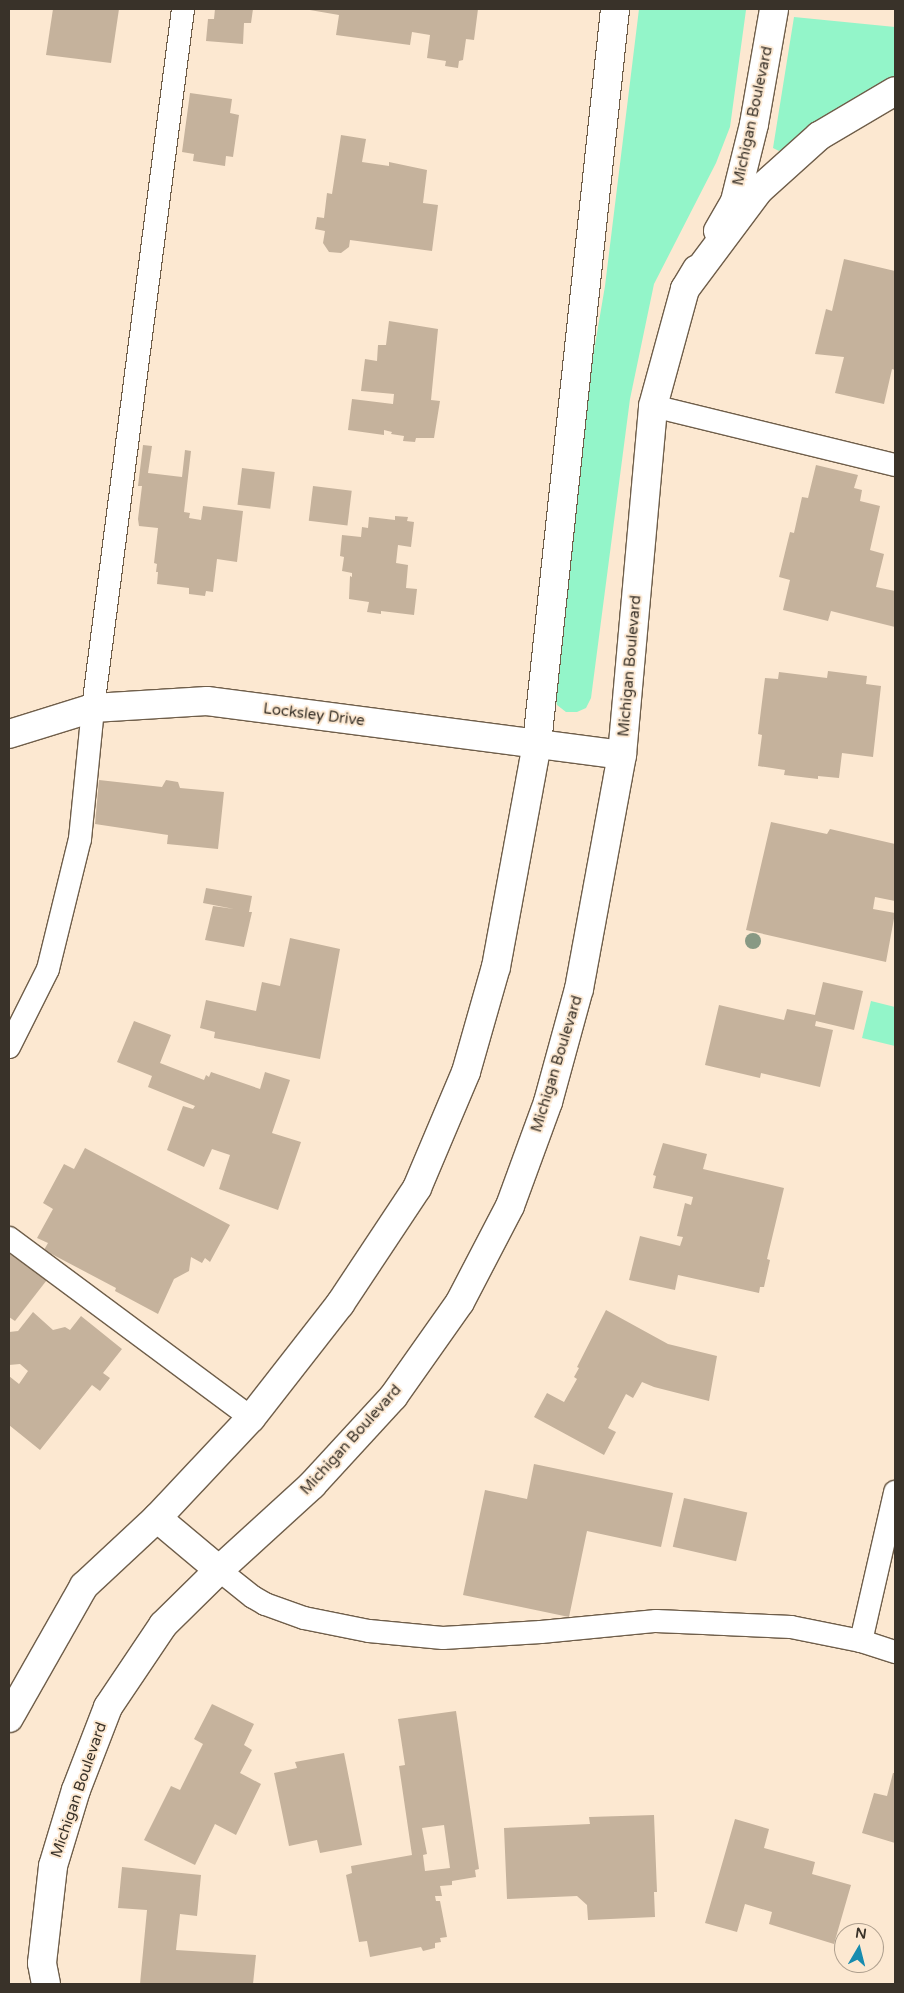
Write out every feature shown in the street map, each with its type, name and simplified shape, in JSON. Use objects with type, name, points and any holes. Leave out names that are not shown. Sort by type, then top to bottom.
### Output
[{"type":"street","points":[[9,1718],[84,1586],[158,1518],[251,1418],[340,1304],[417,1188],[466,1072],[496,967],[537,743],[615,9]]},
{"type":"street","name":"Michigan Boulevard","points":[[46,1984],[42,1963],[53,1866],[76,1790],[108,1707],[163,1625],[219,1570],[312,1485],[393,1397],[460,1302],[510,1206],[548,1102],[579,989],[622,755],[653,406],[685,289],[735,201],[754,124],[774,9]]},
{"type":"street","points":[[685,289],[759,190],[819,136],[895,91]]},
{"type":"street","name":"Locksley Drive","points":[[9,734],[93,708],[207,701],[622,755]]},
{"type":"street","points":[[158,1518],[219,1570]]},
{"type":"lane","points":[[9,1047],[48,969],[80,839],[93,708],[183,9]]},
{"type":"lane","points":[[653,406],[895,465]]},
{"type":"lane","points":[[9,1238],[251,1418]]},
{"type":"lane","points":[[861,1641],[895,1492]]},
{"type":"lane","points":[[219,1570],[252,1597],[265,1604],[304,1618],[369,1631],[443,1638],[541,1632],[656,1621],[791,1627],[861,1641],[895,1652]]},
{"type":"green space","points":[[639,9],[746,10],[730,127],[716,163],[654,284],[630,399],[591,698],[586,708],[577,712],[566,712],[557,705],[554,693],[587,392],[605,286]]},
{"type":"green space","points":[[794,17],[895,27],[895,78],[844,108],[779,151],[773,148]]},
{"type":"green space","points":[[871,1001],[895,1007],[895,1046],[862,1038]]},
{"type":"building","points":[[53,9],[119,9],[111,63],[46,55]]},
{"type":"building","points":[[215,9],[253,9],[251,23],[244,23],[243,44],[206,41],[208,19],[214,19]]},
{"type":"building","points":[[304,9],[478,9],[474,40],[466,39],[463,60],[459,61],[458,68],[445,66],[446,61],[427,58],[430,35],[412,32],[410,45],[336,35],[339,15]]},
{"type":"building","points":[[190,93],[232,99],[230,113],[239,115],[233,157],[226,156],[225,166],[193,161],[194,154],[182,152]]},
{"type":"building","points":[[341,135],[366,139],[362,162],[389,166],[389,162],[427,170],[423,203],[438,205],[432,251],[350,240],[349,247],[341,253],[329,252],[323,243],[325,231],[315,229],[317,217],[324,218],[327,193],[332,194]]},
{"type":"building","points":[[844,259],[895,271],[895,370],[892,369],[884,404],[835,393],[844,357],[815,354],[826,309],[832,311]]},
{"type":"building","points":[[389,321],[438,329],[431,400],[440,401],[434,438],[416,438],[415,442],[403,441],[404,436],[391,434],[392,432],[384,430],[384,435],[348,430],[352,399],[393,404],[394,394],[361,391],[365,359],[377,361],[378,345],[386,345]]},
{"type":"building","points":[[143,445],[152,446],[148,473],[182,477],[185,450],[191,451],[184,512],[190,513],[189,518],[201,520],[203,506],[243,511],[237,562],[217,559],[213,592],[206,591],[205,596],[189,594],[189,588],[157,584],[157,564],[154,563],[158,528],[139,526],[138,519],[142,486],[138,486]]},
{"type":"building","points":[[816,465],[858,475],[854,488],[862,490],[860,501],[880,506],[870,550],[884,554],[876,587],[895,591],[895,627],[831,611],[828,621],[783,610],[790,580],[779,577],[790,532],[794,533],[802,497],[808,498]]},
{"type":"building","points":[[242,468],[275,472],[270,509],[237,505]]},
{"type":"building","points":[[313,486],[352,491],[347,525],[309,521]]},
{"type":"building","points":[[395,516],[408,517],[407,521],[414,522],[411,547],[398,545],[396,563],[408,565],[406,588],[417,589],[414,615],[381,611],[381,614],[367,612],[369,602],[349,599],[350,576],[352,577],[352,573],[342,571],[344,557],[340,556],[342,535],[361,537],[362,527],[368,528],[369,517],[395,520]]},
{"type":"building","points":[[828,671],[867,676],[866,684],[881,686],[873,757],[842,753],[839,778],[818,776],[818,779],[784,775],[785,770],[758,766],[762,735],[758,734],[765,678],[778,679],[779,672],[827,678]]},
{"type":"building","points":[[99,780],[162,787],[166,780],[178,782],[180,788],[224,792],[218,849],[167,844],[168,835],[95,824]]},
{"type":"building","points":[[771,822],[827,834],[830,829],[895,844],[895,901],[875,897],[873,909],[895,913],[886,962],[746,930]]},
{"type":"building","points":[[206,888],[252,896],[249,912],[252,912],[244,947],[205,940],[213,906],[234,909],[203,903]]},
{"type":"building","points":[[290,938],[340,949],[320,1059],[214,1038],[215,1032],[200,1028],[206,1000],[256,1011],[262,982],[280,986]]},
{"type":"building","points":[[823,982],[863,991],[854,1030],[816,1021],[815,1026],[833,1030],[820,1087],[761,1073],[760,1078],[705,1065],[719,1005],[784,1020],[787,1009],[815,1015]]},
{"type":"building","points":[[134,1021],[171,1035],[160,1063],[204,1080],[206,1075],[209,1077],[211,1072],[260,1089],[265,1072],[290,1080],[272,1133],[301,1142],[278,1210],[219,1189],[230,1155],[212,1149],[204,1167],[167,1150],[183,1106],[193,1109],[195,1106],[148,1087],[152,1076],[117,1062]]},
{"type":"building","points":[[663,1143],[707,1154],[703,1169],[784,1188],[767,1259],[770,1260],[764,1287],[760,1287],[759,1293],[678,1275],[675,1290],[629,1280],[640,1236],[680,1246],[683,1237],[677,1236],[685,1203],[691,1205],[693,1197],[653,1188],[656,1176],[653,1175]]},
{"type":"building","points":[[85,1148],[230,1225],[210,1262],[205,1258],[202,1263],[191,1257],[189,1271],[174,1279],[158,1314],[115,1291],[116,1288],[44,1250],[48,1243],[37,1238],[53,1209],[43,1203],[64,1164],[74,1169]]},
{"type":"building","points":[[9,1247],[50,1276],[15,1321],[9,1317]]},
{"type":"building","points":[[606,1310],[668,1344],[717,1356],[709,1401],[654,1387],[642,1382],[633,1398],[626,1394],[608,1428],[616,1432],[604,1455],[534,1417],[547,1393],[564,1402],[577,1379],[574,1377],[579,1368],[577,1367]]},
{"type":"building","points":[[33,1312],[53,1330],[65,1327],[70,1330],[81,1316],[122,1349],[103,1373],[110,1378],[100,1391],[92,1385],[40,1450],[9,1425],[9,1376],[19,1384],[28,1371],[20,1364],[9,1365],[9,1332],[18,1331]]},
{"type":"building","points":[[534,1464],[673,1493],[661,1547],[587,1531],[569,1617],[463,1595],[485,1490],[527,1499]]},
{"type":"building","points":[[684,1498],[747,1513],[736,1561],[673,1547]]},
{"type":"building","points":[[212,1704],[254,1724],[244,1745],[252,1750],[240,1773],[261,1784],[236,1835],[215,1824],[195,1865],[144,1840],[171,1786],[180,1790],[203,1744],[194,1739]]},
{"type":"building","points":[[456,1711],[479,1869],[475,1870],[476,1877],[452,1881],[452,1885],[440,1886],[442,1896],[435,1896],[436,1901],[440,1901],[447,1937],[440,1938],[441,1942],[435,1943],[435,1948],[423,1951],[421,1947],[370,1957],[367,1941],[359,1942],[346,1875],[352,1873],[351,1866],[412,1855],[399,1766],[405,1765],[398,1719]],"holes":[[[444,1825],[450,1868],[425,1871],[423,1855],[427,1854],[422,1828]]]},
{"type":"building","points":[[344,1753],[362,1845],[320,1853],[317,1840],[289,1846],[274,1773],[297,1768],[295,1762]]},
{"type":"building","points":[[893,1773],[895,1773],[895,1843],[862,1833],[874,1793],[887,1796]]},
{"type":"building","points":[[654,1815],[657,1892],[654,1892],[655,1917],[588,1920],[587,1905],[577,1896],[507,1899],[504,1828],[590,1824],[589,1817]]},
{"type":"building","points":[[735,1819],[769,1829],[764,1848],[815,1862],[812,1874],[851,1885],[840,1923],[834,1923],[834,1944],[769,1924],[772,1912],[745,1904],[737,1932],[705,1923]]},
{"type":"building","points":[[122,1867],[201,1875],[197,1916],[180,1914],[176,1950],[256,1955],[253,1984],[140,1984],[147,1910],[118,1908]]}]
